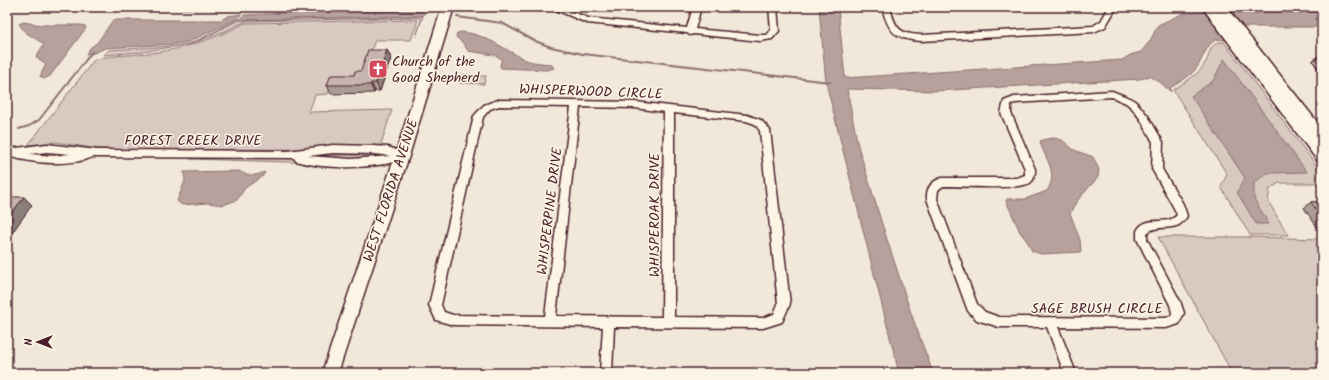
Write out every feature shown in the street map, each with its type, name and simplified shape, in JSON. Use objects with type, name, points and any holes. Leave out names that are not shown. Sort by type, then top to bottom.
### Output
[{"type":"street","name":"WEST FLORIDA AVENUE","points":[[330,373],[402,156],[448,7]]},
{"type":"street","points":[[553,7],[587,20],[748,38],[769,37],[775,31],[773,7]]},
{"type":"street","points":[[690,32],[697,7]]},
{"type":"street","points":[[886,7],[889,23],[896,32],[908,38],[1094,29],[1101,27],[1106,23],[1113,7]]},
{"type":"street","points":[[1208,7],[1322,156]]},
{"type":"street","points":[[1220,7],[1322,137]]},
{"type":"street","points":[[1322,58],[1318,61],[1322,67]]},
{"type":"street","name":"SAGE BRUSH CIRCLE","points":[[1112,94],[1120,96],[1130,100],[1137,106],[1158,142],[1160,148],[1155,162],[1157,169],[1179,207],[1182,216],[1179,220],[1172,224],[1154,224],[1146,226],[1142,231],[1142,239],[1176,304],[1178,313],[1175,320],[1166,323],[1051,323],[991,321],[981,316],[972,307],[931,192],[934,186],[942,182],[1017,182],[1026,180],[1030,176],[1030,169],[1006,113],[1007,103],[1014,100],[1112,94]]},
{"type":"street","name":"WHISPERWOOD CIRCLE","points":[[498,103],[576,104],[635,105],[669,108],[747,118],[758,122],[765,130],[784,304],[778,318],[763,323],[453,320],[440,316],[434,305],[479,116],[487,107],[498,103]]},
{"type":"street","name":"WHISPERPINE DRIVE","points":[[550,321],[576,104]]},
{"type":"street","name":"WHISPEROAK DRIVE","points":[[668,322],[669,108]]},
{"type":"street","name":"FOREST CREEK DRIVE","points":[[8,153],[56,148],[97,154],[288,155],[304,159],[379,163],[394,160],[402,156]]},
{"type":"street","points":[[47,160],[56,148]]},
{"type":"street","name":"FOREST CREEK DRIVE","points":[[8,153],[47,160],[70,159],[97,154]]},
{"type":"street","points":[[606,373],[609,322]]},
{"type":"street","points":[[1051,323],[1070,373]]},
{"type":"shaded area","points":[[67,7],[225,7],[221,9],[66,8]]},
{"type":"shaded area","points":[[819,7],[838,7],[845,78],[1122,60],[1130,55],[1141,52],[1150,41],[1158,25],[1184,13],[1208,12],[1322,164],[1322,168],[1228,42],[1221,39],[1211,43],[1195,70],[1170,88],[1171,92],[1150,76],[1140,79],[935,91],[847,89],[858,146],[912,316],[933,373],[899,373],[826,83]]},
{"type":"shaded area","points":[[388,8],[425,8],[423,16],[239,20],[244,15]]},
{"type":"shaded area","points":[[1228,12],[1322,12],[1322,27],[1242,28]]},
{"type":"shaded area","points":[[241,14],[239,18],[188,42],[105,48],[94,53],[86,54],[91,47],[97,43],[113,20],[221,20],[228,16]]},
{"type":"shaded area","points":[[423,16],[416,37],[421,20],[419,18],[246,21],[191,44],[141,52],[104,55],[109,50],[188,44],[238,20]]},
{"type":"shaded area","points":[[418,20],[411,40],[375,40],[361,74],[333,82],[328,94],[315,95],[309,112],[392,110],[380,147],[315,149],[132,150],[92,148],[55,142],[28,145],[94,60],[105,57],[154,53],[181,48],[220,35],[245,23]]},
{"type":"shaded area","points":[[23,22],[42,25],[81,25],[85,26],[86,28],[50,76],[44,79],[40,76],[46,64],[36,57],[44,44],[25,32],[19,24]]},
{"type":"shaded area","points":[[457,33],[471,33],[487,39],[526,60],[551,64],[554,68],[547,70],[501,68],[500,65],[502,59],[494,55],[468,51],[464,44],[456,37]]},
{"type":"shaded area","points":[[1218,42],[1224,42],[1322,173],[1322,183],[1279,183],[1270,189],[1268,201],[1288,235],[1250,235],[1221,187],[1227,174],[1173,90],[1199,71],[1207,60],[1212,47]]},
{"type":"shaded area","points":[[1224,59],[1307,172],[1267,173],[1254,183],[1254,199],[1269,224],[1256,224],[1237,192],[1245,178],[1191,96],[1213,81]]},
{"type":"shaded area","points":[[461,75],[486,76],[484,84],[459,83]]},
{"type":"shaded area","points":[[1054,138],[1062,140],[1074,150],[1093,157],[1099,170],[1098,177],[1077,201],[1070,213],[1080,240],[1081,252],[1041,254],[1032,251],[1020,232],[1006,201],[1007,199],[1025,199],[1047,191],[1052,178],[1050,166],[1040,141]]},
{"type":"shaded area","points":[[384,155],[381,165],[190,159],[239,156]]},
{"type":"shaded area","points":[[239,171],[252,175],[265,172],[263,176],[245,188],[237,200],[223,205],[207,203],[182,205],[177,201],[185,181],[184,172]]},
{"type":"shaded area","points":[[1158,237],[1322,239],[1322,373],[1232,373]]},
{"type":"building","points":[[368,50],[387,50],[376,83],[371,83],[371,85],[327,85],[331,75],[354,75],[355,71],[361,71]]},
{"type":"building","points":[[7,197],[24,197],[7,219]]},
{"type":"building","points":[[1311,202],[1322,202],[1322,218]]},
{"type":"waterway","points":[[457,17],[502,23],[535,41],[551,47],[583,54],[830,82]]},
{"type":"waterway","points":[[19,129],[29,126],[39,120],[92,52]]},
{"type":"place","name":"Church of the Good Shepherd","points":[[378,69]]}]
